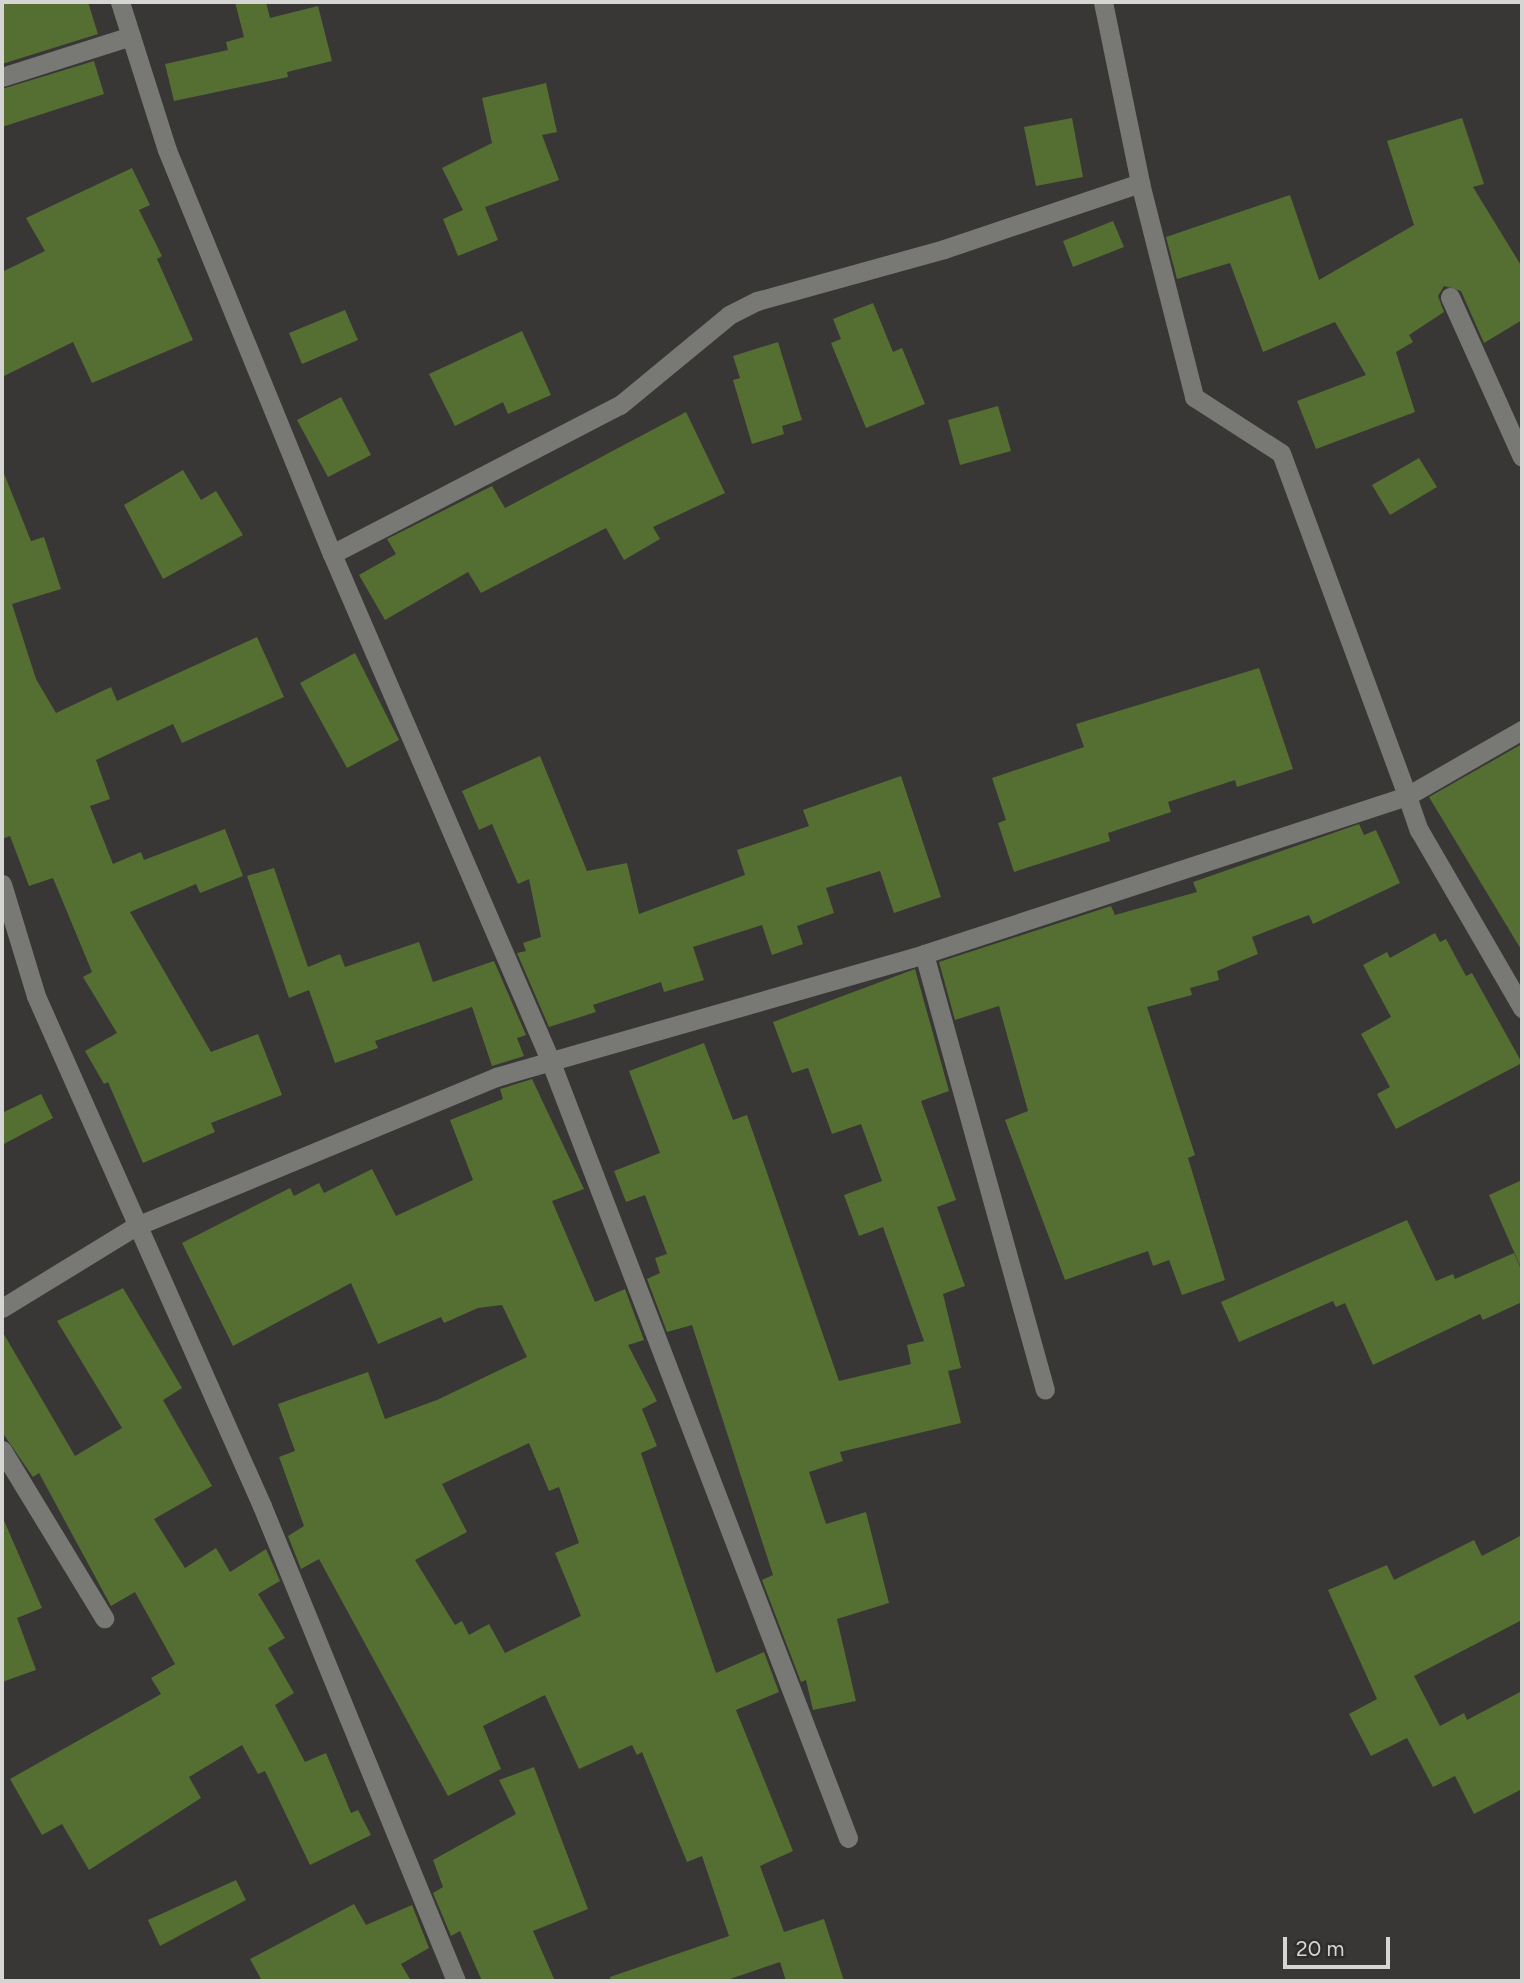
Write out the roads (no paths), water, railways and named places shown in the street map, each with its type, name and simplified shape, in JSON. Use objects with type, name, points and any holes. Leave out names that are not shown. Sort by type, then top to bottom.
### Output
[{"type":"street","points":[[120,2],[167,150],[332,554],[550,1060],[848,1838]]},
{"type":"street","points":[[1103,2],[1140,183],[1194,397],[1281,453],[1419,830],[1522,1008]]},
{"type":"street","points":[[2,77],[131,36]]},
{"type":"street","points":[[332,554],[620,405],[729,315],[757,301],[944,249],[1140,183]]},
{"type":"street","points":[[1450,297],[1522,457]]},
{"type":"street","points":[[2,1308],[134,1227],[550,1060],[924,954],[1407,796],[1522,730]]},
{"type":"street","points":[[2,884],[36,996],[134,1227],[262,1506],[456,1981]]},
{"type":"street","points":[[924,954],[1045,1390]]},
{"type":"street","points":[[2,1450],[104,1618]]}]
